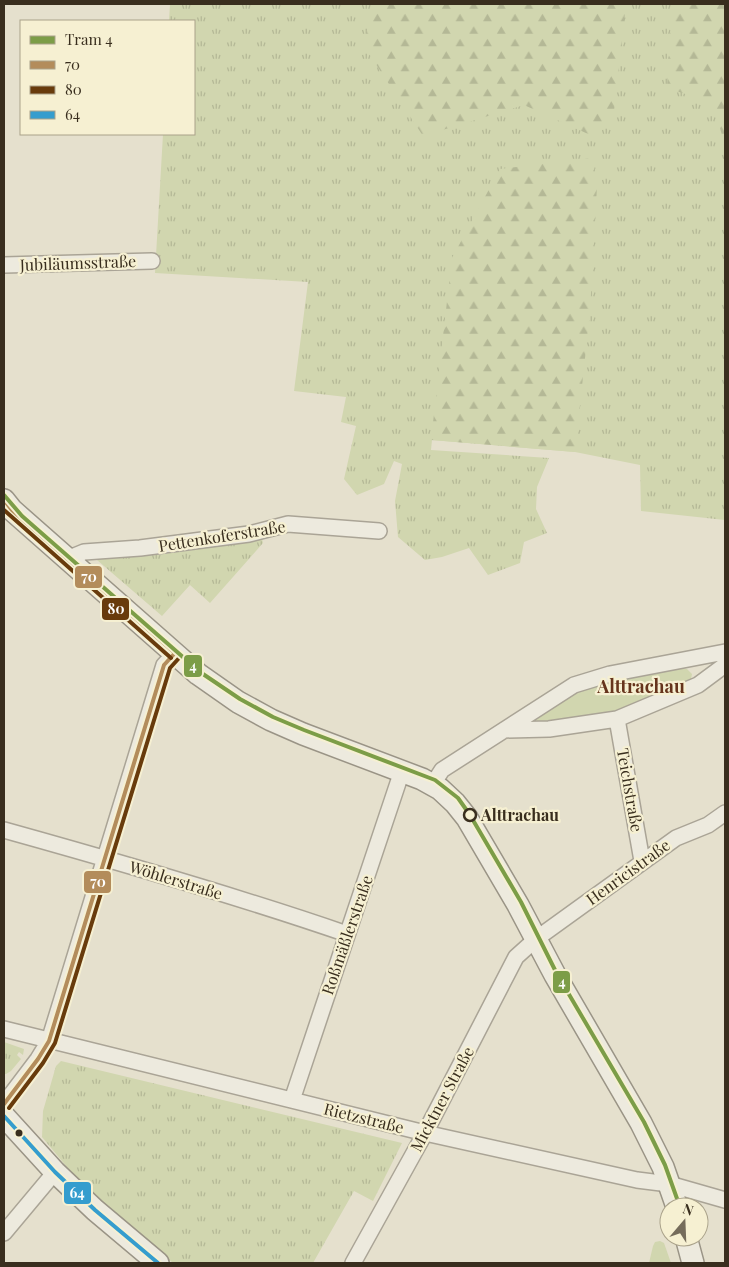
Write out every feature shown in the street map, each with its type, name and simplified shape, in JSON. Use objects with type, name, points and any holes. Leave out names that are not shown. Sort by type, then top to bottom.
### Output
[{"type":"main road","points":[[6,506],[198,674],[238,702],[271,720],[433,784],[449,796],[467,818],[641,1123],[653,1146],[674,1197]]},
{"type":"main road","points":[[4,1116],[55,1172],[95,1210],[158,1263]]},
{"type":"main road","points":[[689,1247],[693,1263]]},
{"type":"street","name":"Jubiläumsstraße","points":[[4,265],[152,260]]},
{"type":"street","name":"Pettenkoferstraße","points":[[67,559],[84,552],[140,548],[239,535],[288,524],[379,531]]},
{"type":"street","points":[[433,784],[442,770],[574,685],[610,674],[725,652]]},
{"type":"street","points":[[4,1104],[38,1059],[49,1041],[164,665],[175,653]]},
{"type":"street","points":[[502,730],[549,729],[617,719],[698,685],[725,665]]},
{"type":"street","name":"Teichstraße","points":[[617,719],[642,861]]},
{"type":"street","name":"Roßmäßlerstraße","points":[[292,1100],[402,771]]},
{"type":"street","name":"Henricistraße","points":[[536,939],[676,838],[708,825],[725,813]]},
{"type":"street","name":"Wöhlerstraße","points":[[4,830],[106,858],[290,914],[347,934]]},
{"type":"street","name":"Micktner Straße","points":[[353,1263],[425,1133],[516,957],[536,939]]},
{"type":"street","name":"Rietzstraße","points":[[4,1029],[425,1133],[637,1180],[669,1184],[725,1200]]},
{"type":"street","points":[[4,1233],[55,1172]]},
{"type":"green space","points":[[170,4],[725,4],[725,520],[641,511],[640,465],[575,452],[432,440],[431,450],[549,458],[537,487],[536,509],[547,533],[524,542],[520,563],[488,575],[469,548],[442,557],[425,560],[398,537],[395,501],[402,464],[394,461],[384,484],[357,495],[344,479],[356,426],[341,422],[346,397],[294,391],[308,282],[155,273],[163,135],[195,135],[195,20],[169,20]]},
{"type":"green space","points":[[372,4],[626,4],[614,111],[597,138],[524,105],[423,136],[364,46]]},
{"type":"green space","points":[[672,4],[725,4],[725,146],[713,103],[667,88]]},
{"type":"green space","points":[[593,158],[597,186],[590,311],[575,452],[431,440],[452,258],[500,169]]},
{"type":"green space","points":[[262,539],[263,543],[210,603],[190,585],[162,616],[97,560],[102,556],[157,555]]},
{"type":"green space","points":[[677,667],[687,669],[692,674],[691,679],[683,685],[616,712],[530,725],[530,720],[576,690]]},
{"type":"green space","points":[[4,1042],[24,1049],[23,1055],[19,1052],[17,1055],[21,1059],[6,1074],[4,1074]]},
{"type":"green space","points":[[61,1061],[402,1143],[373,1201],[354,1191],[313,1263],[173,1263],[81,1184],[42,1137],[43,1111],[56,1066]]},
{"type":"green space","points":[[659,1241],[659,1247],[665,1247],[671,1263],[649,1263],[655,1242]]},
{"type":"tram line","name":"4","points":[[4,495],[22,516],[200,672],[240,699],[273,717],[304,730],[435,780],[458,798],[521,902],[557,974],[644,1122],[665,1165],[676,1197]]},
{"type":"transit line","name":"70","points":[[4,500],[12,510],[175,653]]},
{"type":"transit line","name":"80","points":[[4,510],[171,658]]},
{"type":"transit line","name":"70","points":[[4,1104],[38,1059],[49,1041],[164,665],[175,653]]},
{"type":"transit line","name":"80","points":[[9,1108],[43,1063],[55,1043],[170,668],[180,657]]},
{"type":"transit line","name":"64","points":[[4,1116],[55,1172],[95,1210],[158,1263]]},
{"type":"place","name":"Alttrachau","points":[[470,815]]},
{"type":"district","name":"Alttrachau","points":[[641,687]]}]
